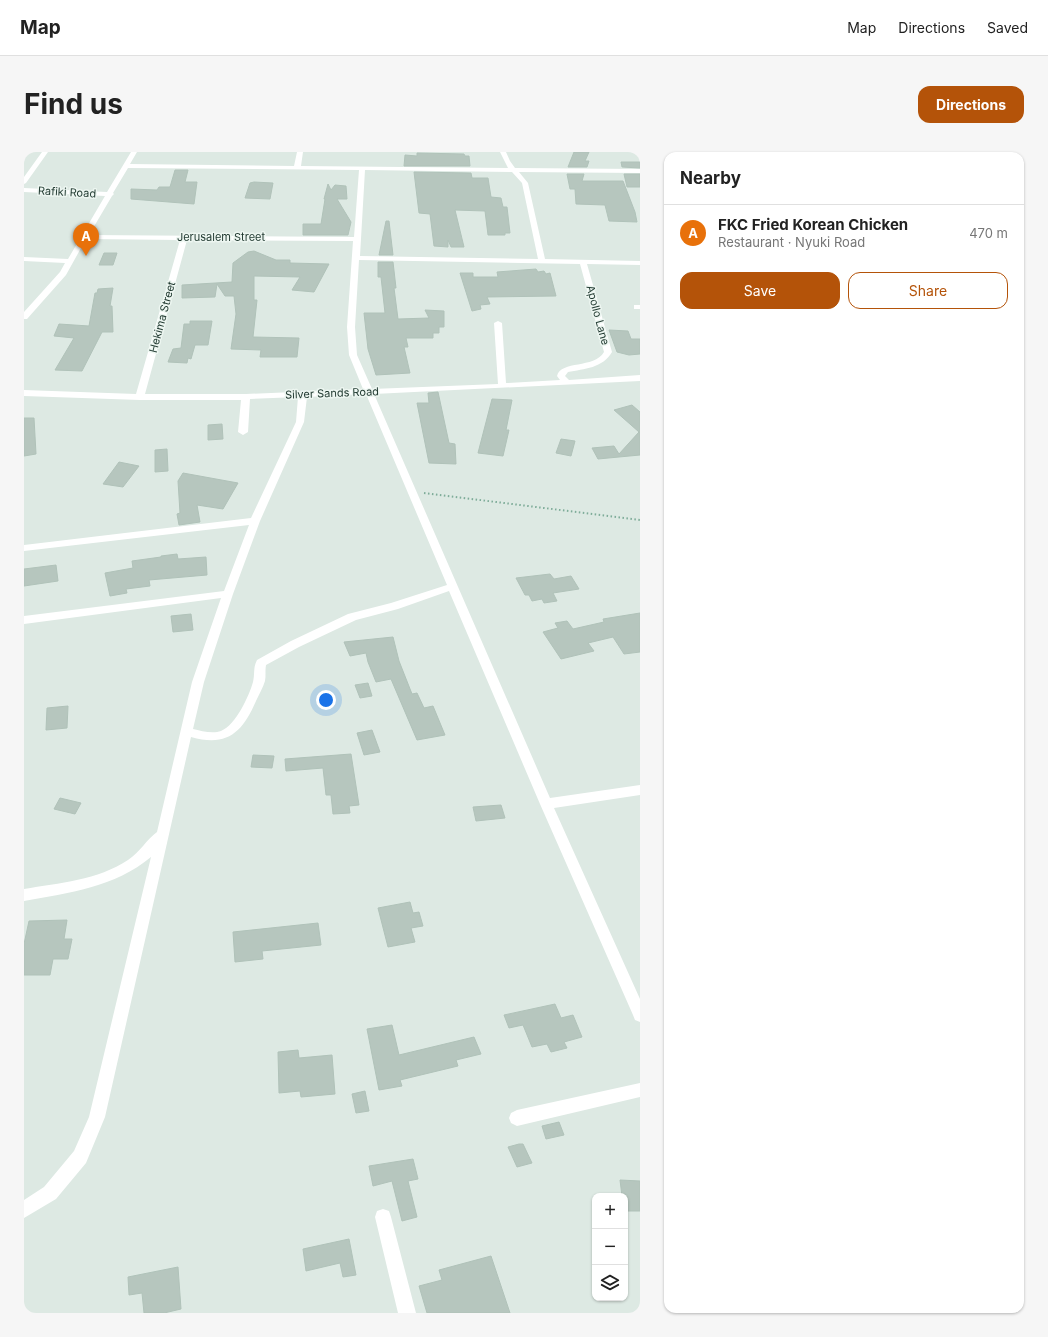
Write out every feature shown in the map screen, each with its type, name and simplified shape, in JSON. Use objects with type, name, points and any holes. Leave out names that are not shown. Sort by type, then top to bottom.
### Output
[{"type":"street","points":[[24,182],[45,152]]},
{"type":"street","points":[[24,317],[63,273],[71,261],[134,152]]},
{"type":"street","points":[[297,168],[300,152]]},
{"type":"street","points":[[503,152],[504,158],[525,183],[542,261]]},
{"type":"street","points":[[126,166],[640,171]]},
{"type":"street","points":[[362,169],[351,327],[353,355],[546,804],[640,1015]]},
{"type":"street","points":[[24,170],[32,170]]},
{"type":"street","name":"Rafiki Road","points":[[24,190],[110,194]]},
{"type":"street","name":"Jerusalem Street","points":[[85,236],[358,239]]},
{"type":"street","name":"Hekima Street","points":[[140,397],[184,237]]},
{"type":"street","points":[[356,258],[640,263]]},
{"type":"street","points":[[24,259],[71,261]]},
{"type":"street","name":"Apollo Lane","points":[[566,382],[562,376],[562,372],[600,361],[606,357],[608,352],[583,262]]},
{"type":"street","points":[[498,323],[502,386]]},
{"type":"street","points":[[636,378],[640,388]]},
{"type":"street","name":"Silver Sands Road","points":[[24,393],[140,397],[246,396],[502,386],[636,378]]},
{"type":"street","points":[[24,1210],[50,1193],[80,1157],[97,1117],[198,682],[255,521],[300,422],[303,394]]},
{"type":"street","points":[[243,432],[246,396]]},
{"type":"street","points":[[24,548],[255,521]]},
{"type":"street","points":[[186,730],[212,736],[221,736],[230,733],[244,716],[259,683],[261,663],[295,644],[352,617],[394,606],[453,587]]},
{"type":"street","points":[[24,620],[228,594]]},
{"type":"street","points":[[546,804],[640,790]]},
{"type":"street","points":[[24,895],[100,880],[125,869],[146,853],[162,834]]},
{"type":"street","points":[[517,1118],[640,1090]]},
{"type":"street","points":[[383,1217],[407,1313]]},
{"type":"path","points":[[411,491],[640,520]]},
{"type":"building","points":[[574,152],[589,152],[585,161],[589,161],[587,167],[568,167]]},
{"type":"building","points":[[417,153],[464,154],[465,156],[469,156],[470,166],[404,166],[405,155],[417,156]]},
{"type":"building","points":[[621,162],[640,162],[640,168],[622,167]]},
{"type":"building","points":[[175,170],[188,170],[185,182],[197,182],[194,204],[131,199],[131,189],[157,190],[159,187],[170,187]]},
{"type":"building","points":[[414,172],[471,173],[472,178],[488,178],[491,197],[501,198],[503,207],[507,207],[510,233],[505,233],[505,235],[488,235],[485,211],[455,210],[464,247],[451,247],[448,240],[448,247],[434,246],[430,214],[419,213]]},
{"type":"building","points":[[567,174],[584,174],[582,181],[623,181],[635,212],[637,222],[609,221],[605,205],[576,204],[575,189],[570,189]]},
{"type":"building","points":[[624,174],[640,174],[640,187],[627,187]]},
{"type":"building","points":[[250,183],[273,183],[270,199],[245,198]]},
{"type":"building","points":[[328,184],[331,190],[335,185],[346,186],[347,199],[337,199],[351,222],[348,235],[303,235],[303,224],[321,224],[324,199]]},
{"type":"building","points":[[386,221],[389,221],[393,255],[379,255]]},
{"type":"building","points":[[254,251],[276,260],[290,260],[290,263],[329,264],[314,292],[292,290],[300,277],[254,276],[254,300],[257,300],[253,337],[299,338],[297,357],[260,357],[261,350],[231,349],[236,314],[234,296],[225,296],[217,284],[215,297],[182,298],[182,285],[232,282],[233,263],[248,252]]},
{"type":"building","points":[[104,253],[117,253],[113,265],[99,265]]},
{"type":"building","points":[[378,262],[393,262],[396,288],[394,288],[398,319],[429,318],[425,310],[444,311],[444,327],[439,327],[439,333],[433,333],[433,338],[406,338],[408,347],[404,347],[410,373],[376,375],[368,349],[364,313],[385,313],[381,277],[378,277]]},
{"type":"building","points":[[536,269],[538,272],[544,271],[546,274],[550,273],[556,296],[487,297],[490,304],[480,305],[481,309],[472,311],[460,273],[473,273],[473,277],[498,277],[497,272]]},
{"type":"building","points":[[113,288],[110,306],[112,306],[113,332],[102,332],[82,371],[55,370],[74,338],[54,336],[59,324],[89,326],[95,293],[97,293],[98,289]]},
{"type":"building","points":[[190,321],[212,321],[208,345],[195,345],[191,359],[188,358],[187,363],[168,362],[173,349],[181,348],[184,324],[190,324]]},
{"type":"building","points":[[609,330],[628,331],[631,339],[640,339],[640,354],[629,355],[617,352]]},
{"type":"building","points":[[438,392],[449,443],[455,444],[456,464],[429,463],[417,403],[429,403],[428,393]]},
{"type":"building","points":[[492,399],[512,400],[506,430],[509,430],[503,456],[478,453]]},
{"type":"building","points":[[632,405],[640,412],[640,455],[598,459],[592,448],[614,446],[619,454],[639,432],[614,410]]},
{"type":"building","points":[[24,418],[34,418],[36,454],[24,456]]},
{"type":"building","points":[[222,424],[223,439],[208,440],[208,425]]},
{"type":"building","points":[[561,439],[575,441],[571,456],[556,453]]},
{"type":"building","points":[[167,449],[168,471],[155,472],[155,450]]},
{"type":"building","points":[[119,462],[139,466],[123,487],[103,484]]},
{"type":"building","points":[[183,473],[238,483],[223,509],[197,505],[200,522],[179,525],[177,514],[180,513],[178,481]]},
{"type":"building","points":[[177,554],[178,559],[206,557],[207,575],[149,580],[150,586],[126,589],[127,593],[110,596],[105,573],[133,568],[132,561]]},
{"type":"building","points":[[56,565],[58,581],[24,586],[24,569]]},
{"type":"building","points":[[550,574],[554,579],[571,576],[579,589],[553,593],[557,601],[544,603],[542,599],[532,601],[529,595],[525,595],[516,578]]},
{"type":"building","points":[[640,613],[640,652],[624,654],[613,637],[588,643],[594,651],[561,659],[543,632],[558,628],[555,623],[567,621],[573,629],[604,622],[603,619]]},
{"type":"building","points":[[191,614],[193,630],[173,632],[171,616]]},
{"type":"building","points":[[393,637],[399,661],[412,694],[417,693],[424,708],[433,706],[445,735],[417,740],[391,679],[376,682],[366,653],[350,656],[344,642]]},
{"type":"building","points":[[368,683],[372,696],[360,698],[355,685]]},
{"type":"building","points":[[68,706],[67,728],[46,730],[47,708]]},
{"type":"building","points":[[372,730],[380,752],[364,755],[357,733]]},
{"type":"building","points":[[351,754],[359,805],[349,806],[350,813],[333,814],[331,795],[326,795],[323,768],[286,771],[285,759]]},
{"type":"building","points":[[253,755],[274,756],[272,768],[251,767]]},
{"type":"building","points":[[60,798],[81,803],[75,814],[54,809]]},
{"type":"building","points":[[501,805],[505,818],[476,821],[473,807]]},
{"type":"building","points":[[410,902],[413,913],[419,912],[423,926],[411,928],[415,942],[388,947],[378,908]]},
{"type":"building","points":[[67,920],[64,939],[72,939],[68,959],[53,959],[50,975],[24,975],[24,944],[29,921]]},
{"type":"building","points":[[318,923],[321,945],[262,951],[263,959],[235,962],[233,932]]},
{"type":"building","points":[[555,1004],[561,1018],[573,1015],[582,1037],[564,1042],[567,1048],[551,1052],[547,1044],[532,1047],[523,1025],[509,1028],[504,1015]]},
{"type":"building","points":[[392,1025],[399,1055],[474,1037],[481,1054],[456,1060],[458,1066],[400,1080],[402,1086],[379,1090],[367,1029]]},
{"type":"building","points":[[298,1050],[299,1058],[332,1055],[335,1094],[301,1097],[300,1091],[279,1093],[278,1052]]},
{"type":"building","points":[[365,1091],[369,1111],[356,1113],[352,1094]]},
{"type":"building","points":[[559,1122],[564,1135],[546,1139],[542,1126]]},
{"type":"building","points":[[523,1144],[532,1163],[517,1167],[508,1147]]},
{"type":"building","points":[[413,1159],[418,1179],[408,1181],[417,1217],[402,1221],[392,1181],[373,1186],[369,1166]]},
{"type":"building","points":[[620,1180],[640,1181],[640,1211],[628,1211],[628,1193],[622,1193]]},
{"type":"building","points":[[349,1239],[356,1275],[343,1277],[340,1263],[306,1271],[303,1249]]},
{"type":"building","points":[[491,1256],[510,1313],[427,1313],[419,1286],[442,1280],[439,1270]]},
{"type":"building","points":[[178,1267],[181,1309],[164,1313],[144,1313],[142,1293],[129,1295],[128,1277]]},
{"type":"place","name":"FKC Fried Korean Chicken","points":[[86,256]]}]
